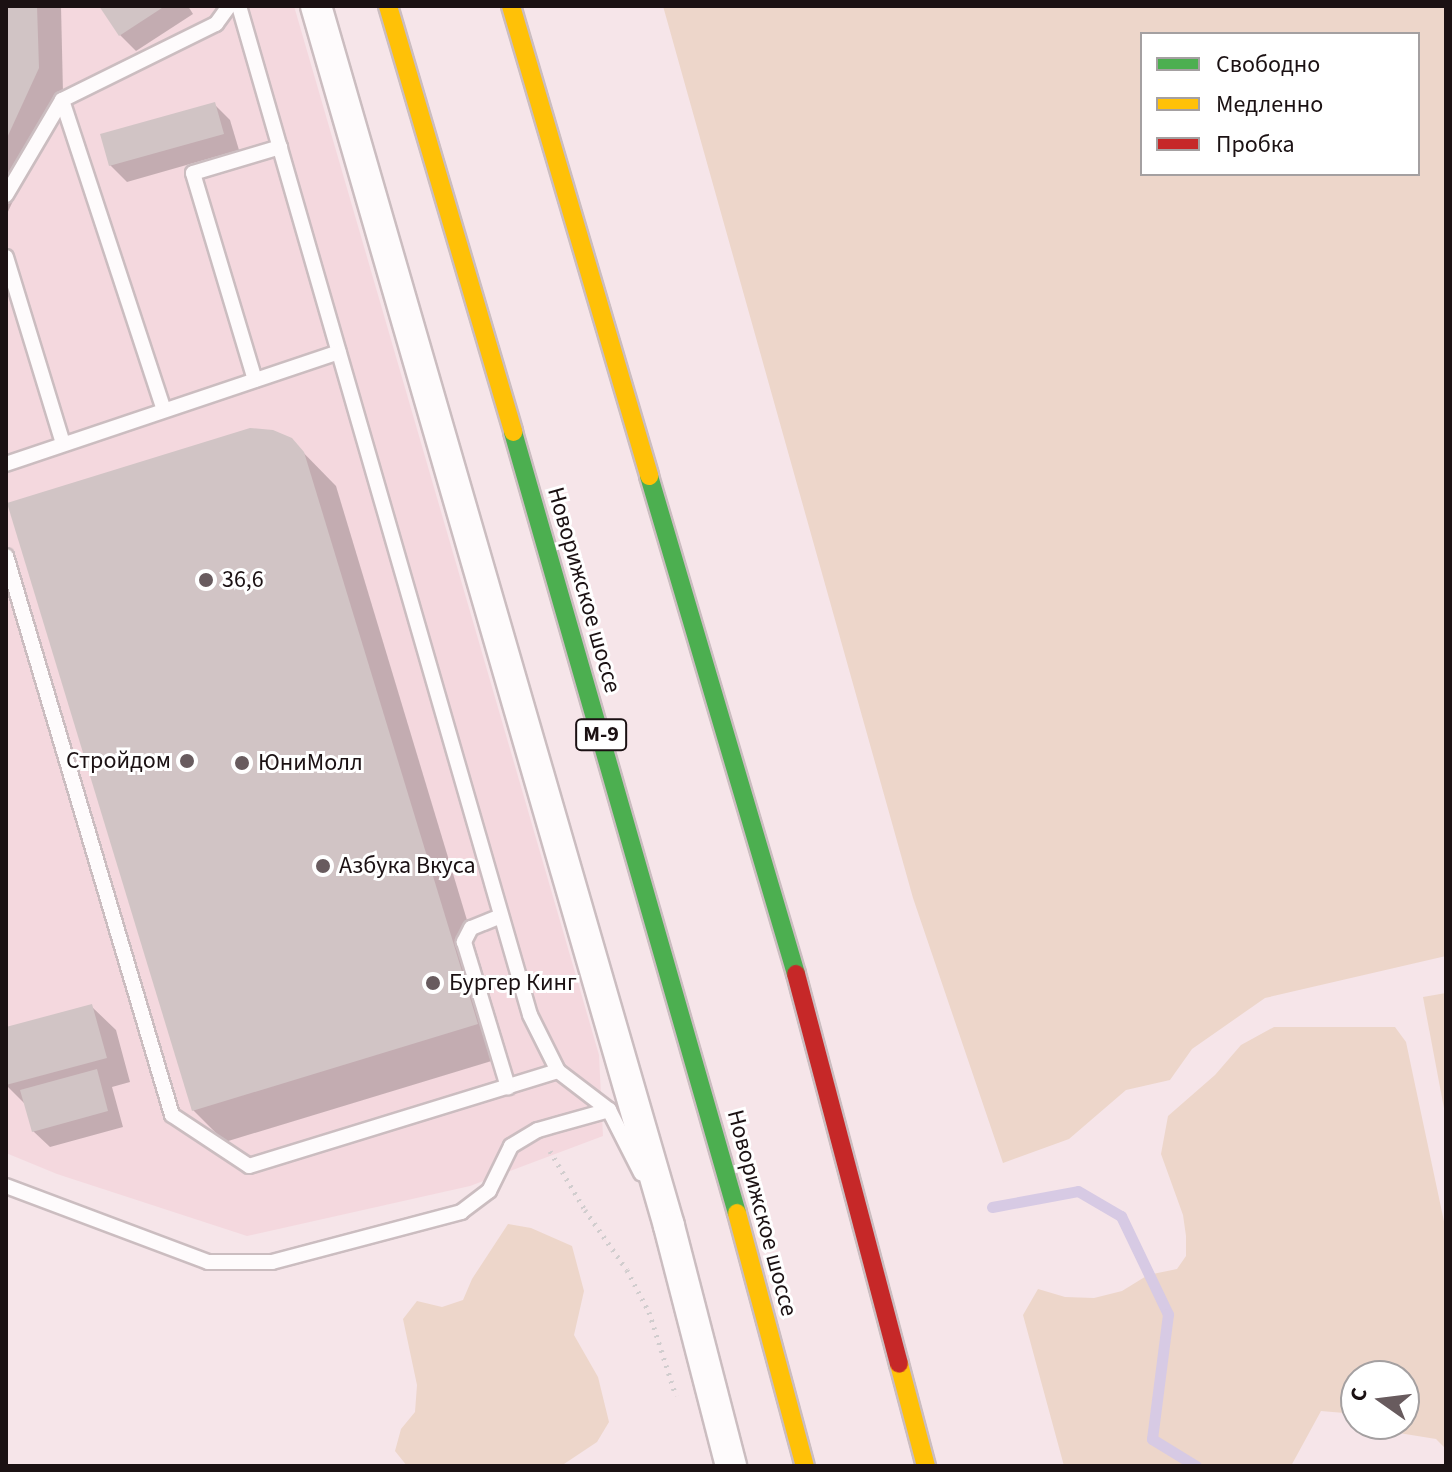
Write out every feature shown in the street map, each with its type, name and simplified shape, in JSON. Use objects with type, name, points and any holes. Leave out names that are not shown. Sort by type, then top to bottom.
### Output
[{"type":"highway","name":"Новорижское шоссе","points":[[388,6],[703,1083],[805,1466]]},
{"type":"highway","points":[[511,6],[797,977],[926,1466]]},
{"type":"street","points":[[316,6],[669,1226],[731,1466]]},
{"type":"lane","points":[[6,195],[62,100],[216,24],[229,6]]},
{"type":"lane","points":[[239,6],[530,1015],[558,1071],[609,1110],[669,1226]]},
{"type":"lane","points":[[62,100],[164,410]]},
{"type":"lane","points":[[255,380],[193,173],[280,147]]},
{"type":"lane","points":[[6,257],[63,443]]},
{"type":"lane","points":[[6,464],[339,352]]},
{"type":"lane","points":[[6,556],[172,1115],[249,1166],[558,1071]]},
{"type":"lane","points":[[501,916],[471,928],[464,942],[508,1087]]},
{"type":"lane","points":[[6,1186],[208,1262],[272,1262],[461,1212],[489,1191],[511,1146],[538,1130],[609,1110]]},
{"type":"path","points":[[538,1130],[585,1210],[627,1270],[649,1312],[680,1410]]},
{"type":"shaded area","points":[[6,6],[294,6],[599,1055],[603,1136],[470,1186],[247,1236],[57,1174],[6,1153]]},
{"type":"shaded area","points":[[663,6],[1446,6],[1446,956],[1265,998],[1192,1049],[1170,1080],[1126,1090],[1069,1139],[1003,1163],[913,898]]},
{"type":"shaded area","points":[[1446,993],[1446,1119],[1423,997]]},
{"type":"shaded area","points":[[1274,1027],[1395,1027],[1406,1042],[1446,1231],[1446,1449],[1436,1439],[1420,1436],[1420,1360],[1340,1360],[1340,1413],[1321,1411],[1291,1466],[1064,1466],[1023,1315],[1038,1289],[1065,1297],[1094,1298],[1122,1291],[1148,1275],[1177,1269],[1186,1256],[1186,1236],[1183,1215],[1161,1154],[1168,1116],[1215,1075],[1241,1045]]},
{"type":"shaded area","points":[[508,1224],[531,1228],[572,1246],[584,1291],[574,1335],[598,1377],[609,1422],[597,1442],[561,1466],[407,1466],[395,1451],[401,1429],[415,1412],[417,1385],[403,1319],[417,1301],[442,1307],[463,1300],[472,1279]]},
{"type":"building","points":[[6,6],[37,6],[39,68],[6,140]]},
{"type":"building","points":[[99,6],[165,6],[119,36]]},
{"type":"building","points":[[215,102],[224,134],[109,166],[100,134]]},
{"type":"building","name":"ЮниМолл","points":[[250,428],[273,430],[292,438],[304,452],[478,1024],[192,1111],[7,503]]},
{"type":"building","points":[[92,1004],[107,1058],[6,1085],[6,1027]]},
{"type":"building","points":[[97,1069],[108,1111],[32,1132],[20,1090]]},
{"type":"waterway","points":[[992,1207],[1078,1191],[1121,1216],[1168,1314],[1152,1439],[1196,1466]]},
{"type":"traffic: fast","points":[[513,432],[737,1213]]},
{"type":"traffic: fast","points":[[649,476],[796,974]]},
{"type":"traffic: slow","points":[[388,6],[513,432]]},
{"type":"traffic: slow","points":[[511,6],[649,476]]},
{"type":"traffic: slow","points":[[737,1213],[805,1466]]},
{"type":"traffic: slow","points":[[899,1364],[926,1466]]},
{"type":"traffic: jam","points":[[796,974],[899,1364]]},
{"type":"place","name":"36,6","points":[[206,580]]},
{"type":"place","name":"Стройдом","points":[[187,761]]},
{"type":"place","name":"ЮниМолл","points":[[242,763]]},
{"type":"place","name":"Азбука Вкуса","points":[[323,866]]},
{"type":"place","name":"Бургер Кинг","points":[[433,983]]}]
